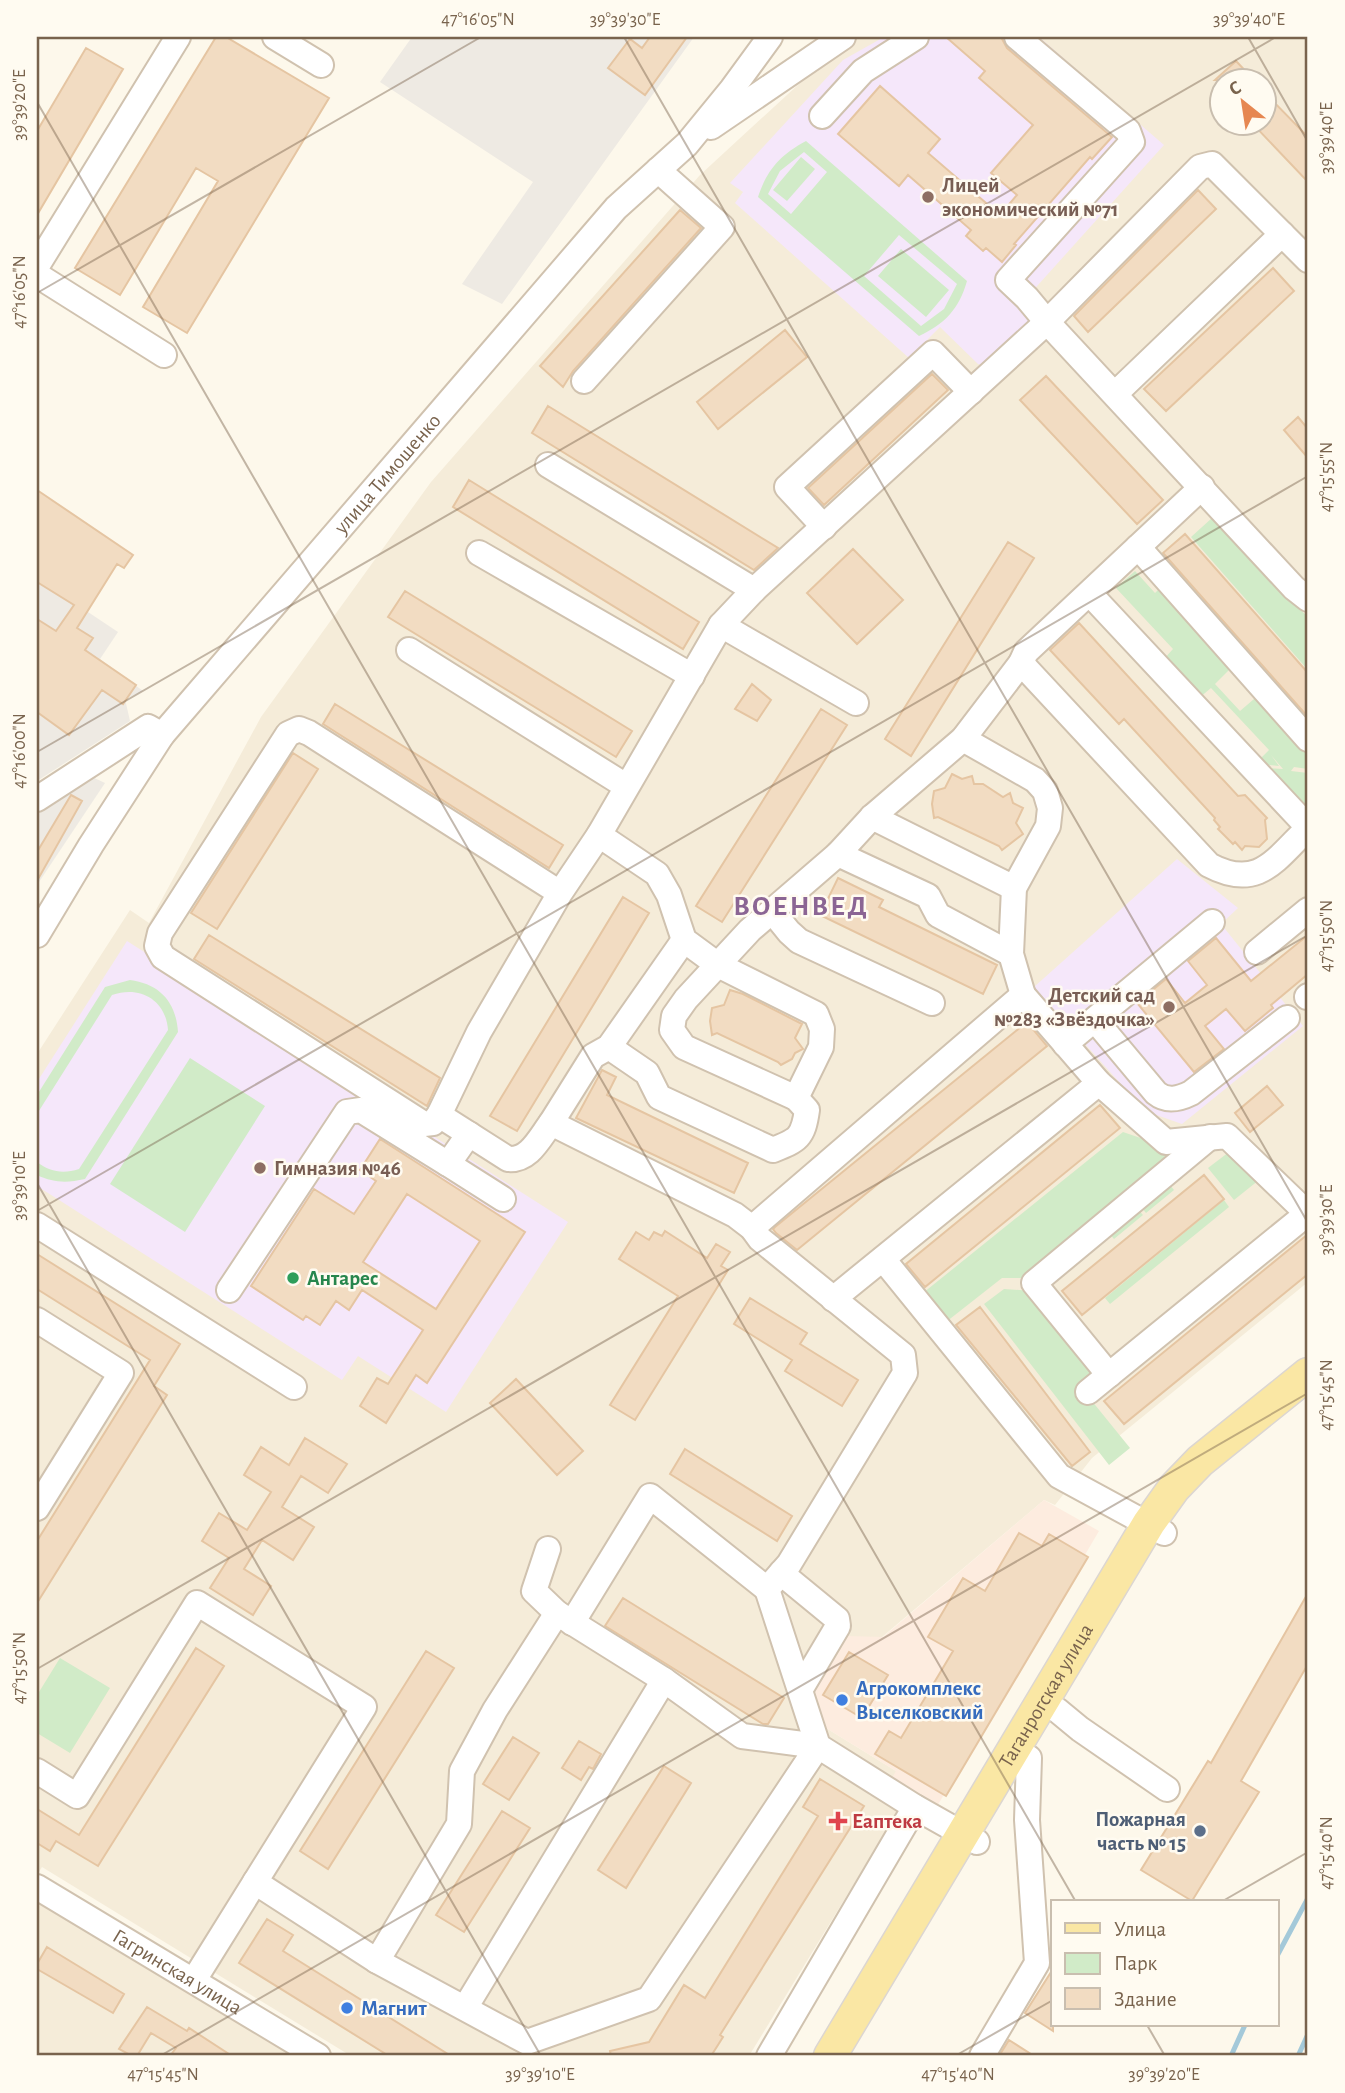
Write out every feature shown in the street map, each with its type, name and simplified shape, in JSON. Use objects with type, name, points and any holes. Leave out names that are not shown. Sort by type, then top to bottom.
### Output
[{"type":"main road","name":"Таганрогская улица","points":[[851,2056],[970,1838],[1029,1758],[1057,1710],[1157,1528],[1174,1488],[1200,1461],[1308,1374]]},
{"type":"main road","name":"Таганрогская улица","points":[[830,2056],[970,1838],[1157,1528],[1212,1474],[1308,1397]]},
{"type":"street","points":[[37,266],[178,37]]},
{"type":"street","points":[[275,37],[321,65]]},
{"type":"street","name":"улица Тимошенко","points":[[37,935],[162,735],[607,218],[687,144],[770,37]]},
{"type":"street","points":[[687,144],[843,37]]},
{"type":"street","points":[[822,116],[863,71],[916,37]]},
{"type":"street","points":[[1017,37],[1128,131],[1132,142],[1008,280],[1308,600]]},
{"type":"street","points":[[560,893],[299,729],[288,734],[160,933],[157,947],[163,957],[424,1125],[433,1123],[479,1032],[560,893],[599,835],[721,625],[754,590],[1046,322],[1200,167],[1212,164],[1308,260]]},
{"type":"street","points":[[584,382],[722,226],[658,170]]},
{"type":"street","points":[[1115,394],[1282,234]]},
{"type":"street","points":[[37,275],[164,355]]},
{"type":"street","points":[[824,527],[786,487],[933,353],[971,392]]},
{"type":"street","points":[[548,465],[754,590]]},
{"type":"street","points":[[609,1047],[647,1073],[650,1085],[659,1097],[773,1150],[795,1142],[805,1124],[807,1110],[796,1098],[684,1047],[672,1030],[674,1016],[718,965],[772,911],[838,854],[872,817],[963,739],[1021,663],[1026,652],[1202,487]]},
{"type":"street","points":[[1138,547],[1308,739]]},
{"type":"street","points":[[478,553],[692,676]]},
{"type":"street","points":[[1021,663],[1209,864],[1226,874],[1250,876],[1270,864],[1308,827],[1090,594]]},
{"type":"street","points":[[721,625],[856,703]]},
{"type":"street","points":[[409,650],[626,786]]},
{"type":"street","points":[[37,799],[148,727],[162,735]]},
{"type":"street","points":[[963,739],[1035,780],[1045,791],[1050,808],[1048,826],[1014,888],[1012,954],[1023,995],[1099,1083],[1166,1142],[1227,1136],[1308,1213],[1088,1392]]},
{"type":"street","points":[[872,817],[1014,888]]},
{"type":"street","points":[[599,835],[657,874],[669,895],[684,940],[718,965],[816,1014],[822,1029],[821,1047],[796,1098]]},
{"type":"street","points":[[838,854],[928,896],[938,915],[1012,954]]},
{"type":"street","points":[[1256,952],[1308,910]]},
{"type":"street","points":[[772,911],[799,941],[932,1003]]},
{"type":"street","points":[[1065,1044],[1212,922]]},
{"type":"street","points":[[439,1115],[508,1159],[518,1160],[528,1154],[551,1124],[593,1056],[609,1047],[684,940]]},
{"type":"street","points":[[752,1228],[1023,995]]},
{"type":"street","points":[[1095,1020],[1156,1093],[1176,1099],[1191,1093],[1287,1018]]},
{"type":"street","points":[[833,1299],[1099,1083]]},
{"type":"street","points":[[229,1290],[348,1112],[361,1110],[503,1199]]},
{"type":"street","points":[[551,1124],[735,1215],[752,1228],[760,1239],[903,1355],[905,1373],[789,1564],[774,1581]]},
{"type":"street","points":[[447,1164],[469,1134]]},
{"type":"street","points":[[1109,1375],[1034,1283],[1210,1138]]},
{"type":"street","points":[[37,1225],[294,1387]]},
{"type":"street","points":[[883,1259],[1059,1476],[1157,1528]]},
{"type":"street","points":[[37,1320],[121,1373],[37,1508]]},
{"type":"street","points":[[377,1961],[459,1824],[462,1771],[495,1710],[565,1618],[650,1496],[774,1581],[837,1619],[838,1626],[800,1690]]},
{"type":"street","points":[[548,1549],[534,1591],[565,1618],[664,1680],[742,1736],[818,1746],[970,1838]]},
{"type":"street","points":[[774,1581],[800,1690],[818,1746]]},
{"type":"street","points":[[37,1771],[76,1796],[197,1603],[364,1707],[194,1980]]},
{"type":"street","points":[[465,2008],[664,1680]]},
{"type":"street","points":[[1057,1710],[1167,1789]]},
{"type":"street","points":[[255,1882],[377,1961],[527,2042],[649,1999],[818,1746]]},
{"type":"street","points":[[982,2056],[1037,1963],[1027,1820],[1029,1758]]},
{"type":"street","points":[[769,2056],[915,1807]]},
{"type":"street","name":"Гагринская улица","points":[[37,1887],[318,2056]]},
{"type":"shaded area","points":[[412,37],[694,37],[502,304],[462,284],[533,182],[380,82]]},
{"type":"shaded area","points":[[850,37],[1308,37],[1308,1282],[1092,1458],[1055,1505],[1044,1500],[882,1637],[800,1712],[896,1771],[902,1805],[749,2056],[351,2056],[42,1867],[37,1875],[37,1054],[130,910],[149,923],[261,717],[431,482],[700,175]]},
{"type":"shaded area","name":"Лицей экономический №71","points":[[884,37],[1039,37],[1164,145],[1020,305],[1034,319],[988,366],[978,364],[940,327],[909,358],[735,203],[743,192],[730,183],[843,60]]},
{"type":"shaded area","points":[[37,520],[113,569],[85,610],[118,632],[100,659],[143,691],[125,699],[130,721],[37,781]]},
{"type":"shaded area","points":[[88,775],[105,783],[37,885],[37,809]]},
{"type":"shaded area","name":"Детский сад №283 «Звёздочка»","points":[[1177,859],[1238,908],[1221,924],[1303,1026],[1182,1124],[1145,1111],[1034,987]]},
{"type":"shaded area","name":"Гимназия №46","points":[[127,941],[568,1222],[446,1412],[358,1356],[342,1380],[37,1186],[37,1082]]},
{"type":"shaded area","points":[[1044,1500],[1099,1531],[929,1820],[884,1792],[896,1771],[800,1712],[847,1636],[883,1637]]},
{"type":"shaded area","points":[[37,1893],[297,2056],[37,2056]]},
{"type":"green space","points":[[806,141],[967,281],[960,300],[944,321],[919,336],[758,197],[776,164]],"holes":[[[804,152],[827,172],[791,214],[768,194],[780,171]],[[899,235],[957,284],[944,309],[921,326],[864,276]]]},
{"type":"green space","points":[[801,157],[815,169],[787,201],[773,190]]},
{"type":"green space","points":[[901,249],[949,290],[926,317],[878,276]]},
{"type":"green space","points":[[1212,518],[1266,578],[1308,617],[1308,670],[1191,537]]},
{"type":"green space","points":[[1135,571],[1155,593],[1164,584],[1235,664],[1215,684],[1240,711],[1261,693],[1308,751],[1308,769],[1294,767],[1291,771],[1308,773],[1308,812],[1265,768],[1283,769],[1271,755],[1279,766],[1260,764],[1258,761],[1269,750],[1211,688],[1199,698],[1163,660],[1173,649],[1116,588]]},
{"type":"green space","points":[[130,980],[150,986],[164,996],[174,1012],[178,1032],[85,1179],[61,1182],[37,1175],[37,1162],[57,1171],[79,1169],[168,1030],[162,1010],[150,998],[132,992],[112,995],[37,1114],[37,1095],[105,987]]},
{"type":"green space","points":[[190,1058],[265,1106],[185,1232],[110,1184]]},
{"type":"green space","points":[[1123,1132],[1164,1146],[1175,1159],[1031,1278],[1002,1278],[946,1322],[923,1293]]},
{"type":"green space","points":[[1229,1152],[1259,1180],[1234,1200],[1208,1168]]},
{"type":"green space","points":[[1165,1179],[1174,1190],[1146,1213],[1137,1202]]},
{"type":"green space","points":[[1224,1200],[1229,1207],[1110,1304],[1105,1298]]},
{"type":"green space","points":[[1134,1205],[1143,1215],[1114,1239],[1105,1228]]},
{"type":"green space","points":[[1004,1289],[1034,1291],[1102,1375],[1083,1390],[1130,1448],[1109,1465],[984,1304]]},
{"type":"green space","points":[[60,1658],[110,1688],[70,1753],[37,1733],[37,1691],[39,1692]]},
{"type":"building","points":[[216,37],[226,37],[329,98],[187,333],[143,307],[218,181],[196,168],[120,295],[75,268]]},
{"type":"building","points":[[650,37],[687,37],[645,95],[608,68],[630,39],[642,48]]},
{"type":"building","points":[[946,37],[1001,37],[1007,48],[1112,137],[1092,159],[1090,157],[1014,244],[1016,245],[1002,262],[986,248],[983,251],[966,236],[971,230],[908,175],[899,186],[838,134],[880,86],[940,139],[928,153],[1000,215],[1017,195],[991,173],[1033,125],[979,78],[985,71]]},
{"type":"building","points":[[86,48],[123,69],[37,215],[37,131]]},
{"type":"building","points":[[1278,106],[1308,137],[1308,182],[1264,136],[1278,136]]},
{"type":"building","points":[[1198,190],[1216,209],[1088,332],[1074,316]]},
{"type":"building","points":[[680,210],[701,228],[573,371],[563,387],[540,366]]},
{"type":"building","points":[[1273,268],[1294,291],[1166,411],[1144,389]]},
{"type":"building","points":[[785,330],[807,357],[718,429],[697,402]]},
{"type":"building","points":[[932,374],[948,390],[824,505],[808,488]]},
{"type":"building","points":[[1046,376],[1163,500],[1137,524],[1020,400]]},
{"type":"building","points":[[548,406],[778,548],[754,570],[532,433]]},
{"type":"building","points":[[1298,417],[1308,429],[1308,458],[1284,430]]},
{"type":"building","points":[[469,480],[699,622],[683,649],[453,507]]},
{"type":"building","points":[[37,490],[133,555],[124,568],[117,564],[77,628],[93,638],[85,650],[136,685],[123,704],[102,690],[69,735],[37,712],[37,619],[56,631],[74,605],[37,582]]},
{"type":"building","points":[[1185,534],[1308,673],[1308,717],[1163,553]]},
{"type":"building","points":[[1008,542],[1034,558],[911,756],[885,739]]},
{"type":"building","points":[[853,549],[903,600],[857,644],[807,593]]},
{"type":"building","points":[[405,591],[632,731],[616,757],[388,617]]},
{"type":"building","points":[[1079,623],[1238,796],[1245,795],[1267,818],[1267,839],[1259,847],[1245,846],[1242,850],[1235,842],[1233,844],[1218,829],[1220,827],[1215,818],[1124,719],[1119,724],[1050,650]]},
{"type":"building","points":[[752,684],[771,700],[757,721],[735,709]]},
{"type":"building","points":[[335,704],[563,845],[549,868],[323,724]]},
{"type":"building","points":[[821,709],[847,725],[722,922],[696,906]]},
{"type":"building","points":[[293,753],[318,769],[217,929],[191,913]]},
{"type":"building","points":[[952,774],[962,779],[972,776],[974,784],[983,784],[1003,797],[1010,793],[1013,803],[1023,808],[1016,823],[1023,834],[1002,850],[999,846],[938,817],[934,818],[934,791],[945,788]]},
{"type":"building","points":[[71,795],[82,801],[37,881],[37,852]]},
{"type":"building","points":[[838,878],[883,900],[879,907],[997,965],[983,994],[820,915]]},
{"type":"building","points":[[623,897],[649,913],[517,1131],[490,1116]]},
{"type":"building","points":[[209,935],[440,1078],[427,1106],[194,959]]},
{"type":"building","points":[[1308,935],[1308,974],[1245,1031],[1226,1009],[1205,1026],[1224,1049],[1194,1072],[1137,1003],[1166,979],[1185,1003],[1207,985],[1188,961],[1216,938],[1251,981]]},
{"type":"building","points":[[730,990],[802,1024],[795,1038],[803,1049],[781,1065],[717,1033],[712,1035],[712,1008],[724,1005]]},
{"type":"building","points":[[1027,1022],[1047,1046],[797,1250],[776,1233],[773,1229],[775,1227]]},
{"type":"building","points":[[602,1070],[616,1077],[607,1095],[748,1163],[734,1193],[576,1118]]},
{"type":"building","points":[[1267,1086],[1283,1105],[1250,1132],[1235,1113]]},
{"type":"building","points":[[1100,1105],[1120,1128],[925,1287],[906,1264]]},
{"type":"building","points":[[380,1139],[525,1232],[427,1383],[416,1375],[386,1423],[360,1406],[377,1378],[388,1384],[423,1330],[362,1290],[349,1310],[336,1301],[320,1325],[306,1316],[303,1320],[251,1286],[314,1189],[354,1214],[376,1181],[360,1170]],"holes":[[[407,1194],[480,1241],[436,1309],[363,1262]]]},
{"type":"building","points":[[1204,1175],[1224,1199],[1082,1315],[1062,1291]]},
{"type":"building","points":[[665,1231],[707,1258],[716,1244],[730,1252],[721,1266],[728,1270],[635,1420],[610,1405],[678,1296],[619,1259],[636,1232],[649,1240],[654,1232],[662,1236]]},
{"type":"building","points":[[1308,1234],[1308,1274],[1124,1424],[1104,1401]]},
{"type":"building","points":[[37,1254],[180,1344],[154,1386],[167,1395],[37,1603],[37,1541],[150,1360],[37,1289]]},
{"type":"building","points":[[750,1298],[807,1333],[800,1344],[858,1380],[842,1406],[785,1371],[792,1360],[734,1324]]},
{"type":"building","points":[[980,1307],[1090,1452],[1072,1466],[956,1325]]},
{"type":"building","points":[[516,1379],[583,1451],[557,1475],[490,1403]]},
{"type":"building","points":[[305,1438],[347,1464],[328,1493],[301,1476],[282,1507],[314,1527],[293,1560],[262,1540],[244,1569],[271,1586],[253,1615],[210,1588],[229,1558],[202,1541],[219,1513],[247,1530],[271,1492],[244,1475],[261,1447],[289,1465]]},
{"type":"building","points":[[685,1449],[792,1516],[777,1541],[670,1474]]},
{"type":"building","points":[[1019,1533],[1042,1546],[1049,1534],[1088,1557],[946,1796],[875,1754],[889,1731],[901,1738],[953,1651],[928,1637],[963,1578],[985,1591]]},
{"type":"building","points":[[1308,1593],[1308,1664],[1241,1781],[1259,1792],[1190,1900],[1141,1870],[1208,1761],[1211,1763]]},
{"type":"building","points":[[623,1598],[784,1698],[768,1724],[763,1724],[605,1626]]},
{"type":"building","points":[[196,1648],[224,1666],[98,1866],[56,1841],[50,1851],[37,1843],[37,1809],[79,1835]]},
{"type":"building","points":[[426,1651],[454,1668],[328,1869],[300,1851]]},
{"type":"building","points":[[849,1652],[888,1675],[862,1718],[823,1695]]},
{"type":"building","points":[[513,1737],[539,1753],[509,1800],[483,1784]]},
{"type":"building","points":[[579,1741],[601,1754],[593,1769],[589,1767],[581,1780],[562,1768]]},
{"type":"building","points":[[664,1766],[691,1783],[626,1888],[598,1870]]},
{"type":"building","points":[[820,1779],[864,1806],[720,2035],[723,2037],[711,2056],[611,2056],[610,2051],[649,2042],[684,1985],[705,1998],[818,1816],[803,1807]]},
{"type":"building","points":[[502,1811],[530,1828],[464,1932],[436,1915]]},
{"type":"building","points":[[267,1919],[293,1935],[283,1951],[451,2056],[389,2056],[239,1963]]},
{"type":"building","points":[[47,1947],[124,1994],[113,2013],[37,1969]]},
{"type":"building","points":[[1051,1972],[1053,2031],[1025,2013]]},
{"type":"building","points":[[147,2007],[187,2031],[189,2028],[232,2056],[170,2056],[176,2048],[151,2033],[137,2056],[119,2049]]},
{"type":"building","points":[[1009,2040],[1034,2056],[999,2056]]},
{"type":"waterway","points":[[1278,1954],[1308,1898]]},
{"type":"waterway","points":[[1231,2056],[1245,2026]]},
{"type":"waterway","points":[[1298,2056],[1308,2034]]},
{"type":"place","name":"Лицей экономический №71","points":[[928,197]]},
{"type":"place","name":"Детский сад №283 «Звёздочка»","points":[[1169,1007]]},
{"type":"place","name":"Гимназия №46","points":[[260,1168]]},
{"type":"place","name":"Антарес","points":[[293,1278]]},
{"type":"place","name":"Агрокомплекс Выселковский","points":[[842,1700]]},
{"type":"place","name":"Еаптека","points":[[838,1821]]},
{"type":"place","name":"Пожарная часть № 15","points":[[1200,1831]]},
{"type":"place","name":"Магнит","points":[[347,2008]]},
{"type":"district","name":"ВОЕНВЕД","points":[[801,905]]}]
